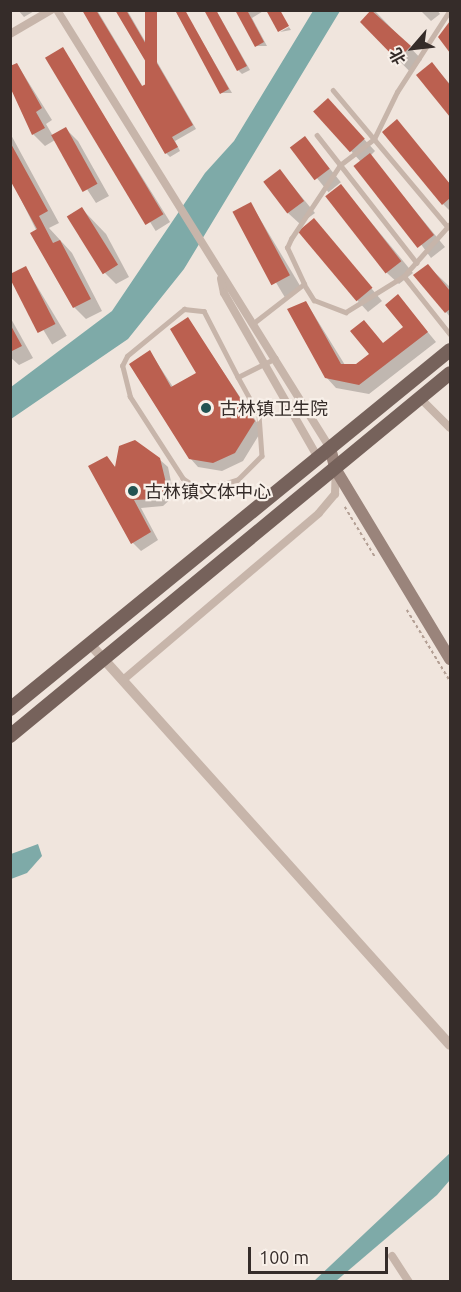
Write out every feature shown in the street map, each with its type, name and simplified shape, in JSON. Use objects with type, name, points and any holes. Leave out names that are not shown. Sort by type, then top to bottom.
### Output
[{"type":"main road","points":[[10,709],[450,350]]},
{"type":"main road","points":[[10,736],[336,470],[450,373]]},
{"type":"main road","points":[[330,448],[336,470],[450,659]]},
{"type":"main road","points":[[318,458],[336,470]]},
{"type":"street","points":[[10,34],[51,10]]},
{"type":"street","points":[[57,10],[178,203],[221,279],[224,293],[318,458]]},
{"type":"street","points":[[221,279],[231,283],[330,448]]},
{"type":"street","points":[[420,398],[450,428]]},
{"type":"street","points":[[123,680],[319,513],[335,494],[336,470]]},
{"type":"street","points":[[91,645],[450,1045]]},
{"type":"street","points":[[392,1256],[409,1281]]},
{"type":"lane","points":[[333,90],[374,139],[449,226],[404,276],[346,312],[314,300],[287,248],[312,200],[340,165],[374,139],[450,11]]},
{"type":"lane","points":[[317,135],[417,263]]},
{"type":"lane","points":[[404,276],[450,334]]},
{"type":"lane","points":[[255,322],[304,284]]},
{"type":"lane","points":[[184,309],[204,311],[238,377],[259,415],[262,456],[238,480],[201,491],[183,479],[130,397],[122,366],[184,309]]},
{"type":"lane","points":[[238,377],[276,358]]},
{"type":"water","points":[[313,11],[340,11],[184,269],[128,339],[11,419],[11,387],[112,311],[205,173],[234,141]]},
{"type":"water","points":[[38,844],[42,856],[27,873],[11,879],[11,854]]},
{"type":"water","points":[[450,1153],[450,1180],[437,1195],[336,1281],[314,1281]]},
{"type":"building","points":[[82,10],[96,10],[142,86],[156,79],[115,10],[126,10],[193,125],[172,137],[178,147],[165,154]]},
{"type":"building","points":[[145,10],[157,10],[157,119],[145,119]]},
{"type":"building","points":[[175,10],[185,10],[229,89],[220,94]]},
{"type":"building","points":[[204,10],[216,10],[247,66],[237,71]]},
{"type":"building","points":[[235,10],[247,10],[264,42],[255,47]]},
{"type":"building","points":[[266,10],[280,10],[289,26],[278,32]]},
{"type":"building","points":[[371,10],[411,46],[397,60],[360,22]]},
{"type":"building","points":[[450,21],[450,53],[438,37]]},
{"type":"building","points":[[63,47],[163,214],[145,225],[45,58]]},
{"type":"building","points":[[432,62],[450,85],[450,117],[416,75]]},
{"type":"building","points":[[17,63],[42,108],[36,112],[45,128],[32,135],[10,87],[10,66]]},
{"type":"building","points":[[328,98],[365,139],[350,152],[313,111]]},
{"type":"building","points":[[397,119],[450,184],[450,198],[442,205],[382,132]]},
{"type":"building","points":[[66,127],[98,184],[83,192],[51,135]]},
{"type":"building","points":[[305,136],[330,169],[315,180],[290,147]]},
{"type":"building","points":[[10,142],[48,211],[39,216],[53,243],[60,240],[91,299],[73,308],[30,233],[37,229],[10,180]]},
{"type":"building","points":[[370,153],[434,235],[417,248],[353,166]]},
{"type":"building","points":[[280,169],[304,201],[287,214],[263,182]]},
{"type":"building","points":[[341,184],[401,261],[386,274],[325,196]]},
{"type":"building","points":[[251,202],[290,275],[271,285],[232,212]]},
{"type":"building","points":[[82,207],[118,265],[103,274],[67,217]]},
{"type":"building","points":[[314,218],[372,288],[356,301],[298,231]]},
{"type":"building","points":[[428,264],[450,291],[450,309],[445,313],[413,275]]},
{"type":"building","points":[[26,266],[56,324],[38,333],[10,279],[10,274]]},
{"type":"building","points":[[398,294],[428,332],[359,385],[325,378],[287,309],[306,301],[341,364],[356,364],[369,354],[350,331],[364,320],[383,343],[403,327],[385,305]]},
{"type":"building","points":[[188,317],[255,421],[235,453],[213,463],[189,459],[129,364],[150,350],[171,387],[196,373],[170,329]]},
{"type":"building","points":[[10,324],[22,346],[10,352]]},
{"type":"building","name":"古林镇文体中心","points":[[135,440],[160,458],[167,487],[155,499],[134,500],[151,532],[131,544],[88,466],[107,456],[115,467],[119,446]]},
{"type":"place","name":"古林镇卫生院","points":[[206,408]]},
{"type":"place","name":"古林镇文体中心","points":[[133,491]]}]
